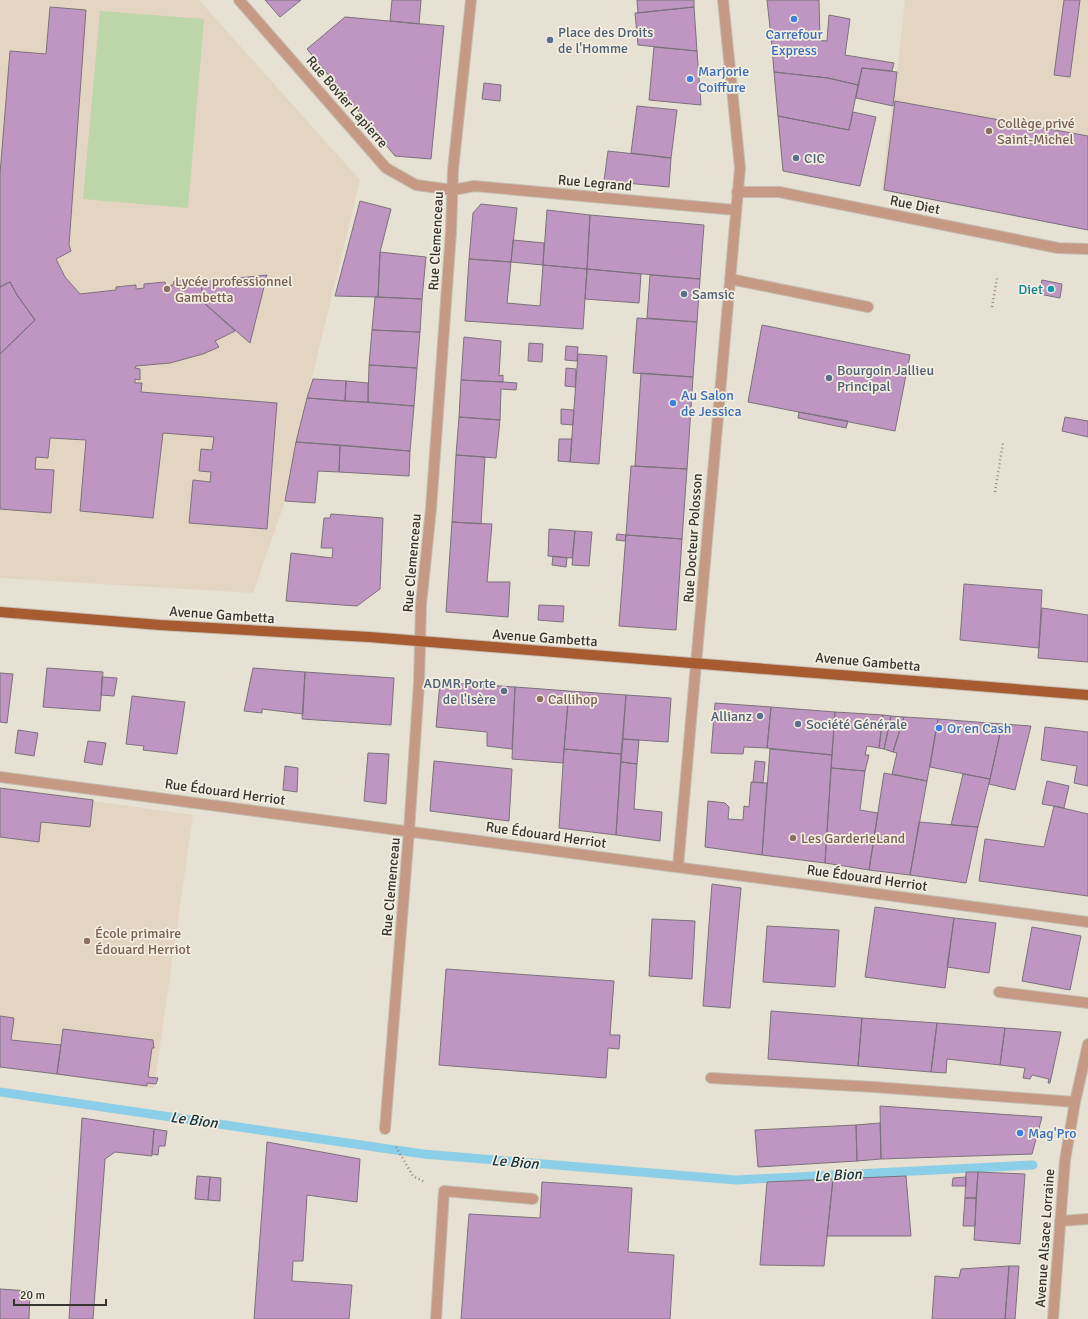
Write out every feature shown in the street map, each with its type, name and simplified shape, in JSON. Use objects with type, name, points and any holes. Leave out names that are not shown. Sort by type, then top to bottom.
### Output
[{"type":"main road","name":"Avenue Gambetta","points":[[0,612],[160,625],[420,642],[697,663],[1088,695]]},
{"type":"street","name":"Rue Bovier Lapierre","points":[[239,0],[386,168],[416,185],[453,190]]},
{"type":"street","name":"Rue Clemenceau","points":[[385,1130],[410,831],[419,683],[421,605],[430,509],[453,190],[453,170],[471,0]]},
{"type":"street","name":"Rue Docteur Polosson","points":[[678,867],[740,168],[723,0]]},
{"type":"street","name":"Rue Legrand","points":[[453,190],[474,186],[736,210]]},
{"type":"street","name":"Rue Diet","points":[[737,192],[779,192],[1058,248],[1088,249]]},
{"type":"street","points":[[730,279],[868,307]]},
{"type":"street","name":"Rue Édouard Herriot","points":[[0,777],[1088,922]]},
{"type":"street","points":[[999,992],[1088,1004]]},
{"type":"street","name":"Avenue Alsace Lorraine","points":[[1053,1319],[1065,1160],[1075,1102],[1088,1044]]},
{"type":"street","points":[[711,1078],[874,1087],[1075,1102]]},
{"type":"street","points":[[436,1319],[444,1191],[533,1198]]},
{"type":"street","points":[[1060,1221],[1088,1219]]},
{"type":"path","points":[[992,307],[997,278]]},
{"type":"path","points":[[995,492],[1003,443]]},
{"type":"path","points":[[385,1130],[413,1176]]},
{"type":"shaded area","name":"Lycée professionnel Gambetta","points":[[0,0],[199,0],[360,180],[307,398],[285,501],[253,593],[0,578]]},
{"type":"shaded area","name":"Collège privé Saint-Michel","points":[[905,0],[1088,0],[1088,230],[881,190]]},
{"type":"shaded area","name":"École primaire Édouard Herriot","points":[[0,788],[193,815],[154,1088],[0,1067]]},
{"type":"green space","points":[[100,11],[204,19],[188,208],[83,199]]},
{"type":"building","points":[[265,0],[301,0],[280,17]]},
{"type":"building","points":[[392,0],[421,0],[419,24],[390,21]]},
{"type":"building","points":[[637,0],[694,0],[694,7],[638,13]]},
{"type":"building","name":"Carrefour Express","points":[[767,0],[819,0],[820,40],[771,37]]},
{"type":"building","points":[[1064,0],[1080,0],[1070,77],[1054,75]]},
{"type":"building","points":[[50,7],[86,10],[69,245],[71,251],[56,259],[65,277],[80,294],[116,290],[116,287],[136,285],[136,289],[144,288],[144,284],[165,282],[166,286],[173,285],[174,281],[194,279],[194,283],[201,282],[203,302],[235,331],[215,341],[219,347],[203,354],[170,363],[136,366],[135,368],[140,369],[140,380],[135,379],[135,383],[142,383],[141,392],[277,403],[267,529],[189,523],[193,480],[210,482],[211,472],[199,471],[201,449],[212,450],[214,437],[163,433],[153,518],[80,511],[86,440],[50,438],[48,458],[36,457],[35,469],[54,470],[51,513],[0,509],[0,354],[35,320],[17,295],[10,282],[0,287],[0,174],[10,51],[46,54]]},
{"type":"building","points":[[694,7],[697,51],[638,45],[635,13]]},
{"type":"building","points":[[829,15],[850,19],[845,55],[894,63],[892,71],[862,68],[858,85],[828,78],[774,72],[771,37],[827,41]]},
{"type":"building","points":[[345,17],[444,26],[431,159],[395,156],[307,49]]},
{"type":"building","points":[[654,47],[697,51],[701,105],[649,100]]},
{"type":"building","points":[[862,68],[897,72],[893,106],[856,98]]},
{"type":"building","points":[[774,72],[828,78],[858,85],[849,130],[778,116]]},
{"type":"building","points":[[484,83],[501,85],[500,101],[482,99]]},
{"type":"building","points":[[895,101],[1088,136],[1088,230],[884,190]]},
{"type":"building","points":[[637,106],[677,110],[671,158],[631,153]]},
{"type":"building","points":[[853,112],[876,117],[860,186],[783,171],[778,116],[849,130]]},
{"type":"building","points":[[608,151],[671,158],[669,187],[604,181]]},
{"type":"building","points":[[360,201],[391,209],[380,252],[378,297],[335,296]]},
{"type":"building","points":[[481,204],[517,208],[511,262],[469,259],[473,213]]},
{"type":"building","points":[[547,210],[590,215],[587,269],[543,265]]},
{"type":"building","points":[[590,215],[704,225],[700,279],[587,269]]},
{"type":"building","points":[[513,240],[544,243],[543,265],[511,262]]},
{"type":"building","points":[[380,252],[426,257],[422,299],[378,297]]},
{"type":"building","points":[[469,259],[511,262],[507,303],[540,306],[543,265],[587,269],[583,329],[465,321]]},
{"type":"building","points":[[587,269],[641,274],[639,303],[585,299]]},
{"type":"building","points":[[267,275],[250,343],[203,302],[201,282]]},
{"type":"building","points":[[650,275],[700,279],[697,322],[647,318]]},
{"type":"building","name":"Diet","points":[[1042,280],[1062,284],[1060,298],[1039,294]]},
{"type":"building","points":[[10,282],[17,295],[35,320],[0,354],[0,287]]},
{"type":"building","points":[[375,297],[422,299],[420,332],[372,330]]},
{"type":"building","points":[[637,318],[697,322],[693,377],[633,373]]},
{"type":"building","name":"Bourgoin Jallieu Principal","points":[[762,325],[910,355],[895,431],[748,402]]},
{"type":"building","points":[[372,330],[420,332],[417,368],[369,365]]},
{"type":"building","points":[[464,337],[501,341],[499,376],[503,375],[503,382],[461,380]]},
{"type":"building","points":[[529,343],[543,344],[542,362],[528,361]]},
{"type":"building","points":[[566,346],[578,347],[577,361],[565,360]]},
{"type":"building","points":[[578,354],[607,356],[599,464],[570,462]]},
{"type":"building","points":[[369,365],[417,368],[414,406],[368,402]]},
{"type":"building","points":[[566,368],[576,369],[575,387],[565,386]]},
{"type":"building","points":[[641,373],[693,377],[687,469],[635,466]]},
{"type":"building","points":[[313,379],[346,381],[345,401],[307,398]]},
{"type":"building","points":[[461,380],[517,383],[516,390],[501,389],[500,420],[459,417]]},
{"type":"building","points":[[346,381],[368,383],[368,402],[345,401]]},
{"type":"building","points":[[307,398],[414,406],[410,451],[296,442]]},
{"type":"building","points":[[561,409],[574,410],[573,425],[561,424]]},
{"type":"building","points":[[799,412],[848,421],[846,428],[798,418]]},
{"type":"building","points":[[459,417],[500,420],[496,458],[456,455]]},
{"type":"building","points":[[1065,417],[1088,421],[1088,437],[1062,431]]},
{"type":"building","points":[[559,439],[572,439],[570,462],[558,461]]},
{"type":"building","points":[[296,442],[340,445],[339,472],[318,471],[315,503],[285,501]]},
{"type":"building","points":[[340,445],[410,451],[409,476],[339,472]]},
{"type":"building","points":[[456,455],[485,457],[481,524],[452,522]]},
{"type":"building","points":[[631,466],[687,469],[682,539],[626,535]]},
{"type":"building","points":[[331,514],[383,518],[380,589],[357,606],[286,601],[291,553],[332,558],[333,548],[321,548],[324,518],[330,518]]},
{"type":"building","points":[[452,522],[492,524],[487,582],[510,582],[508,617],[446,612]]},
{"type":"building","points":[[549,529],[575,531],[572,558],[548,556]]},
{"type":"building","points":[[575,531],[592,532],[589,566],[572,565]]},
{"type":"building","points":[[617,534],[626,535],[625,541],[616,540]]},
{"type":"building","points":[[626,535],[682,539],[676,630],[619,626]]},
{"type":"building","points":[[553,556],[567,558],[566,567],[552,565]]},
{"type":"building","points":[[964,584],[1042,590],[1039,648],[960,640]]},
{"type":"building","points":[[539,605],[564,606],[563,622],[538,620]]},
{"type":"building","points":[[1042,608],[1088,615],[1088,662],[1038,658]]},
{"type":"building","points":[[47,668],[103,672],[100,711],[43,707]]},
{"type":"building","points":[[253,668],[305,672],[303,714],[262,709],[262,713],[244,711]]},
{"type":"building","points":[[305,672],[394,678],[391,725],[302,719]]},
{"type":"building","points":[[0,673],[13,674],[7,723],[0,722]]},
{"type":"building","points":[[102,677],[117,678],[114,696],[101,695]]},
{"type":"building","points":[[440,682],[515,687],[512,749],[487,746],[487,732],[436,727]]},
{"type":"building","points":[[515,687],[569,691],[563,763],[512,759]]},
{"type":"building","points":[[569,691],[626,695],[621,754],[564,749]]},
{"type":"building","points":[[626,695],[671,698],[668,742],[623,739]]},
{"type":"building","points":[[132,696],[185,702],[177,754],[143,750],[144,746],[126,744]]},
{"type":"building","points":[[715,703],[771,707],[767,748],[744,747],[743,754],[711,753]]},
{"type":"building","points":[[771,707],[835,712],[832,755],[767,748]]},
{"type":"building","points":[[835,712],[883,715],[879,748],[867,746],[865,755],[869,755],[865,771],[831,768]]},
{"type":"building","points":[[883,715],[891,716],[884,749],[879,748]]},
{"type":"building","points":[[891,716],[904,717],[893,752],[884,749]]},
{"type":"building","points":[[904,717],[938,719],[927,781],[892,774],[897,753],[893,752]]},
{"type":"building","points":[[938,719],[1002,724],[990,779],[930,767]]},
{"type":"building","points":[[1002,724],[1031,726],[1015,790],[989,784]]},
{"type":"building","points":[[1045,727],[1088,732],[1088,786],[1074,783],[1077,766],[1041,760]]},
{"type":"building","points":[[18,730],[38,733],[34,756],[15,753]]},
{"type":"building","points":[[623,739],[639,740],[637,764],[621,762]]},
{"type":"building","points":[[88,741],[106,743],[102,765],[84,762]]},
{"type":"building","points":[[564,749],[621,754],[616,835],[559,828]]},
{"type":"building","points":[[770,749],[832,755],[825,863],[762,855]]},
{"type":"building","points":[[368,753],[389,754],[386,804],[364,801]]},
{"type":"building","points":[[434,761],[512,769],[509,821],[430,811]]},
{"type":"building","points":[[755,761],[765,762],[763,783],[753,782]]},
{"type":"building","points":[[621,762],[637,764],[634,809],[662,812],[660,841],[616,835]]},
{"type":"building","points":[[285,766],[298,768],[297,792],[283,790]]},
{"type":"building","points":[[831,768],[865,771],[860,810],[878,813],[869,870],[825,863]]},
{"type":"building","points":[[884,773],[927,781],[910,875],[869,870]]},
{"type":"building","points":[[963,774],[990,779],[978,827],[951,825]]},
{"type":"building","points":[[1047,781],[1069,786],[1064,808],[1042,804]]},
{"type":"building","points":[[751,782],[767,783],[762,855],[705,847],[708,801],[725,803],[729,807],[728,819],[743,820],[744,806],[749,807]]},
{"type":"building","points":[[0,788],[93,800],[90,827],[41,822],[39,842],[0,837]]},
{"type":"building","points":[[1054,806],[1088,814],[1088,896],[979,881],[985,839],[1044,847]]},
{"type":"building","points":[[919,822],[978,827],[966,883],[910,875]]},
{"type":"building","points":[[712,884],[741,888],[730,1008],[703,1006]]},
{"type":"building","points":[[875,907],[954,918],[945,988],[865,977]]},
{"type":"building","points":[[954,918],[996,923],[989,973],[947,967]]},
{"type":"building","points":[[652,919],[695,921],[692,979],[649,976]]},
{"type":"building","points":[[767,926],[839,930],[835,987],[763,982]]},
{"type":"building","points":[[1032,927],[1081,936],[1070,990],[1022,981]]},
{"type":"building","points":[[446,969],[614,981],[610,1035],[620,1035],[619,1049],[608,1048],[606,1078],[439,1065]]},
{"type":"building","points":[[771,1011],[862,1018],[858,1066],[768,1059]]},
{"type":"building","points":[[0,1016],[14,1018],[11,1040],[61,1045],[57,1074],[0,1067]]},
{"type":"building","points":[[862,1018],[937,1023],[931,1072],[858,1066]]},
{"type":"building","points":[[937,1023],[1005,1028],[1000,1065],[947,1059],[946,1073],[931,1072]]},
{"type":"building","points":[[1005,1028],[1061,1032],[1050,1083],[1048,1083],[1049,1079],[1032,1075],[1030,1079],[1023,1078],[1025,1068],[1000,1065]]},
{"type":"building","points":[[63,1029],[153,1040],[154,1048],[152,1048],[148,1077],[158,1078],[156,1084],[147,1083],[147,1086],[57,1074]]},
{"type":"building","points":[[880,1106],[1042,1117],[1032,1154],[881,1159]]},
{"type":"building","points":[[82,1118],[154,1129],[152,1156],[115,1152],[105,1159],[93,1319],[69,1319]]},
{"type":"building","points":[[880,1123],[881,1159],[857,1161],[856,1125]]},
{"type":"building","points":[[856,1125],[857,1161],[758,1167],[755,1130]]},
{"type":"building","points":[[154,1129],[167,1131],[165,1146],[159,1146],[158,1155],[152,1154]]},
{"type":"building","points":[[267,1142],[360,1159],[357,1202],[307,1195],[303,1261],[293,1261],[292,1281],[352,1285],[349,1319],[254,1319]]},
{"type":"building","points":[[966,1172],[978,1172],[976,1198],[965,1198]]},
{"type":"building","points":[[978,1172],[1025,1174],[1020,1244],[974,1240]]},
{"type":"building","points":[[197,1176],[210,1177],[208,1200],[195,1199]]},
{"type":"building","points":[[906,1176],[911,1236],[827,1236],[833,1179]]},
{"type":"building","points":[[210,1177],[221,1178],[220,1201],[208,1200]]},
{"type":"building","points":[[966,1177],[966,1186],[952,1186],[953,1178]]},
{"type":"building","points":[[833,1179],[824,1266],[760,1265],[767,1182]]},
{"type":"building","points":[[542,1182],[632,1188],[628,1252],[674,1255],[670,1319],[461,1319],[469,1214],[540,1218]]},
{"type":"building","points":[[965,1198],[976,1198],[975,1226],[963,1226]]},
{"type":"building","points":[[1009,1266],[1005,1319],[932,1319],[935,1276],[959,1278],[961,1269]]},
{"type":"building","points":[[1009,1266],[1019,1266],[1015,1319],[1005,1319]]},
{"type":"building","points":[[0,1289],[30,1291],[29,1319],[0,1319]]},
{"type":"waterway","name":"Le Bion","points":[[0,1092],[423,1154],[736,1180],[1033,1165]]},
{"type":"place","name":"Carrefour Express","points":[[794,19]]},
{"type":"place","name":"Place des Droits de l'Homme","points":[[550,40]]},
{"type":"place","name":"Marjorie Coiffure","points":[[690,79]]},
{"type":"place","name":"Collège privé Saint-Michel","points":[[989,131]]},
{"type":"place","name":"CIC","points":[[796,158]]},
{"type":"place","name":"Lycée professionnel Gambetta","points":[[167,289]]},
{"type":"place","name":"Diet","points":[[1051,289]]},
{"type":"place","name":"Samsic","points":[[684,294]]},
{"type":"place","name":"Bourgoin Jallieu Principal","points":[[829,378]]},
{"type":"place","name":"Au Salon de Jessica","points":[[673,403]]},
{"type":"place","name":"ADMR Porte de l'Isère","points":[[504,691]]},
{"type":"place","name":"Callihop","points":[[540,699]]},
{"type":"place","name":"Allianz","points":[[760,716]]},
{"type":"place","name":"Société Générale","points":[[798,724]]},
{"type":"place","name":"Or en Cash","points":[[939,728]]},
{"type":"place","name":"Les GarderieLand","points":[[793,838]]},
{"type":"place","name":"École primaire Édouard Herriot","points":[[87,941]]},
{"type":"place","name":"Mag'Pro","points":[[1020,1133]]}]
